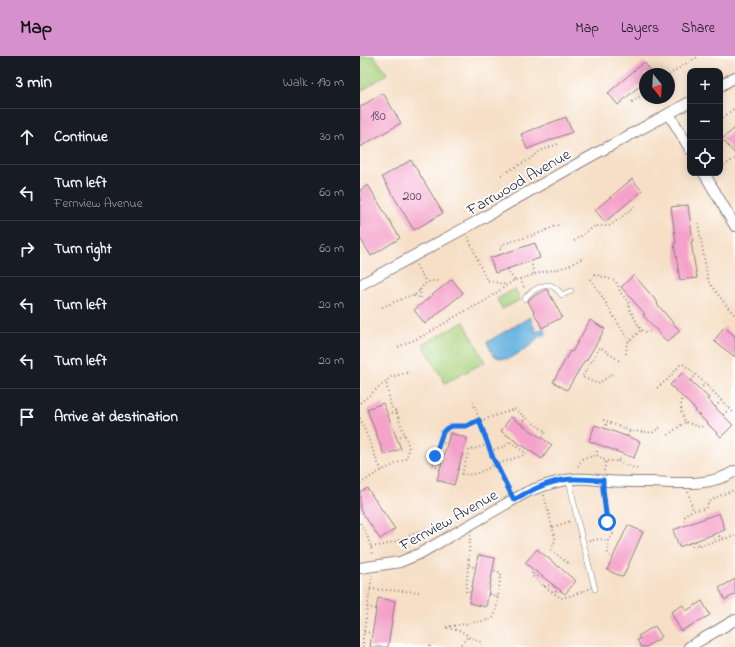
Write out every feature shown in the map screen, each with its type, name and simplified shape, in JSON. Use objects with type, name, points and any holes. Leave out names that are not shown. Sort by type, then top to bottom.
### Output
[{"type":"street","points":[[723,84],[735,77]]},
{"type":"street","name":"Farrwood Avenue","points":[[360,286],[687,104]]},
{"type":"street","points":[[669,114],[687,144]]},
{"type":"street","points":[[706,176],[735,226]]},
{"type":"street","name":"Fernview Avenue","points":[[360,568],[400,562],[419,554],[527,492],[542,486],[574,479],[672,483],[700,482],[717,479],[735,471]]},
{"type":"street","points":[[689,647],[735,620]]},
{"type":"lane","points":[[525,299],[527,294],[549,285],[556,288],[562,295],[570,291]]},
{"type":"lane","points":[[569,480],[577,519],[595,588]]},
{"type":"path","points":[[675,71],[699,56]]},
{"type":"path","points":[[632,102],[639,97]]},
{"type":"path","points":[[723,118],[735,108]]},
{"type":"path","points":[[501,175],[532,158],[540,151],[560,144]]},
{"type":"path","points":[[723,166],[735,159]]},
{"type":"path","points":[[574,241],[595,226],[609,226],[635,206]]},
{"type":"path","points":[[698,223],[708,281],[735,315]]},
{"type":"path","points":[[500,250],[503,244],[538,234],[561,224]]},
{"type":"path","points":[[465,228],[487,280],[507,284]]},
{"type":"path","points":[[398,347],[425,336],[458,315],[486,301],[507,284],[566,266],[585,257]]},
{"type":"path","points":[[412,258],[426,282]]},
{"type":"path","points":[[531,261],[534,275]]},
{"type":"path","points":[[508,269],[516,281]]},
{"type":"path","points":[[594,274],[615,281],[620,292],[630,304],[630,310],[641,330],[650,332]]},
{"type":"path","points":[[591,279],[629,340]]},
{"type":"path","points":[[414,296],[426,282],[435,280],[440,282]]},
{"type":"path","points":[[382,307],[409,296],[421,298],[420,290]]},
{"type":"path","points":[[626,354],[627,343],[641,330]]},
{"type":"path","points":[[612,374],[598,384],[582,378],[600,347],[621,362]]},
{"type":"path","points":[[657,388],[668,379],[680,365],[683,364],[705,383],[735,414]]},
{"type":"path","points":[[360,403],[391,377],[409,372]]},
{"type":"path","points":[[691,381],[696,375]]},
{"type":"path","points":[[360,484],[382,470],[406,459],[409,450],[396,411],[391,407],[386,381]]},
{"type":"path","points":[[700,390],[705,383]]},
{"type":"path","points":[[681,400],[681,411],[685,422]]},
{"type":"path","points":[[715,407],[721,401]]},
{"type":"path","points":[[473,402],[490,451],[514,500]]},
{"type":"path","points":[[440,470],[432,464],[443,432],[452,426],[466,426],[479,420],[514,409],[546,432],[542,438]]},
{"type":"path","points":[[723,415],[730,409]]},
{"type":"path","points":[[388,415],[396,411]]},
{"type":"path","points":[[360,418],[382,470]]},
{"type":"path","points":[[521,424],[526,418]]},
{"type":"path","points":[[603,420],[630,431],[652,433],[662,426]]},
{"type":"path","points":[[606,428],[608,422]]},
{"type":"path","points":[[685,422],[700,427],[704,426]]},
{"type":"path","points":[[668,435],[685,422]]},
{"type":"path","points":[[627,436],[630,431]]},
{"type":"path","points":[[396,437],[405,435]]},
{"type":"path","points":[[440,441],[447,445]]},
{"type":"path","points":[[488,445],[469,450],[462,474],[476,474],[527,454],[509,441],[505,446],[490,451]]},
{"type":"path","points":[[597,455],[606,462],[618,460],[625,466],[637,469]]},
{"type":"path","points":[[578,466],[582,459],[597,455]]},
{"type":"path","points":[[435,456],[441,465]]},
{"type":"path","points":[[603,480],[608,527],[614,533],[608,541],[608,553],[610,556]]},
{"type":"path","points":[[687,483],[693,510]]},
{"type":"path","points":[[542,486],[555,538],[551,551],[570,565]]},
{"type":"path","points":[[684,522],[686,515],[693,510],[705,509],[711,500],[734,490]]},
{"type":"path","points":[[553,527],[577,519]]},
{"type":"path","points":[[360,523],[368,536],[371,546],[372,566],[363,647]]},
{"type":"path","points":[[466,526],[470,541],[466,592],[471,592]]},
{"type":"path","points":[[371,546],[383,545],[410,536],[424,529]]},
{"type":"path","points":[[718,532],[719,536],[728,539]]},
{"type":"path","points":[[712,535],[717,541]]},
{"type":"path","points":[[689,543],[692,546],[703,545],[735,536]]},
{"type":"path","points":[[583,542],[599,539],[608,541]]},
{"type":"path","points":[[695,541],[698,544],[703,545]]},
{"type":"path","points":[[469,565],[476,568]]},
{"type":"path","points":[[533,569],[532,576],[561,598],[595,588]]},
{"type":"path","points":[[482,645],[477,639],[468,637],[460,631],[446,628],[493,618],[496,612],[501,573],[493,570]]},
{"type":"path","points":[[537,572],[538,581]]},
{"type":"path","points":[[544,586],[554,586],[556,595]]},
{"type":"path","points":[[370,589],[421,592]]},
{"type":"path","points":[[489,594],[498,597]]},
{"type":"path","points":[[367,607],[376,609]]},
{"type":"path","points":[[364,632],[372,634]]},
{"type":"path","points":[[458,647],[468,637]]},
{"type":"green space","points":[[360,56],[374,56],[387,74],[360,92]]},
{"type":"green space","points":[[515,289],[520,300],[502,309],[497,299]]},
{"type":"green space","points":[[464,322],[485,362],[445,383],[423,344]]},
{"type":"water","points":[[530,317],[536,332],[544,328],[546,334],[537,338],[533,344],[508,359],[499,358],[493,355],[487,342]]},
{"type":"building","points":[[644,62],[649,68],[639,68],[639,86],[618,105],[608,93]]},
{"type":"building","points":[[383,93],[401,123],[360,147],[360,107]]},
{"type":"building","points":[[566,117],[572,132],[527,149],[521,134]]},
{"type":"building","points":[[735,128],[735,154],[723,140],[723,138]]},
{"type":"building","points":[[411,160],[443,213],[414,230],[382,177]]},
{"type":"building","points":[[632,179],[642,191],[605,222],[595,210]]},
{"type":"building","points":[[368,185],[400,238],[371,256],[360,238],[360,190]]},
{"type":"building","points":[[688,205],[693,241],[691,242],[697,278],[680,280],[674,243],[676,243],[671,207]]},
{"type":"building","points":[[535,243],[540,258],[495,273],[490,258]]},
{"type":"building","points":[[634,275],[680,331],[667,342],[621,287]]},
{"type":"building","points":[[452,279],[463,293],[425,324],[414,310]]},
{"type":"building","points":[[547,289],[562,317],[542,328],[528,301],[532,297]]},
{"type":"building","points":[[590,320],[605,329],[567,390],[553,382],[570,351],[572,352]]},
{"type":"building","points":[[724,327],[735,336],[735,357],[714,341]]},
{"type":"building","points":[[682,373],[709,398],[707,399],[733,425],[721,437],[670,385]]},
{"type":"building","points":[[383,403],[401,449],[384,455],[367,409]]},
{"type":"building","points":[[511,417],[552,445],[542,459],[501,431]]},
{"type":"building","points":[[595,425],[640,441],[634,458],[589,441]]},
{"type":"building","points":[[450,433],[467,438],[454,485],[437,480]]},
{"type":"building","points":[[367,488],[395,529],[380,539],[360,509],[360,492]]},
{"type":"building","points":[[719,513],[725,530],[679,547],[673,530]]},
{"type":"building","points":[[628,525],[643,532],[623,577],[607,570]]},
{"type":"building","points":[[537,549],[576,581],[565,594],[525,563]]},
{"type":"building","points":[[478,555],[495,558],[486,607],[469,603]]},
{"type":"building","points":[[735,579],[735,594],[725,600],[719,588]]},
{"type":"building","points":[[378,598],[395,601],[388,647],[370,647]]},
{"type":"building","points":[[702,601],[710,615],[681,631],[671,612],[683,605],[686,611]]},
{"type":"building","points":[[655,626],[662,637],[646,647],[641,647],[637,640],[640,639],[638,636]]},
{"type":"route","points":[[435,456],[443,432],[447,428],[452,426],[466,426],[479,420],[493,458],[514,500],[527,492],[560,481],[574,479],[603,480],[604,507],[607,522]]}]
